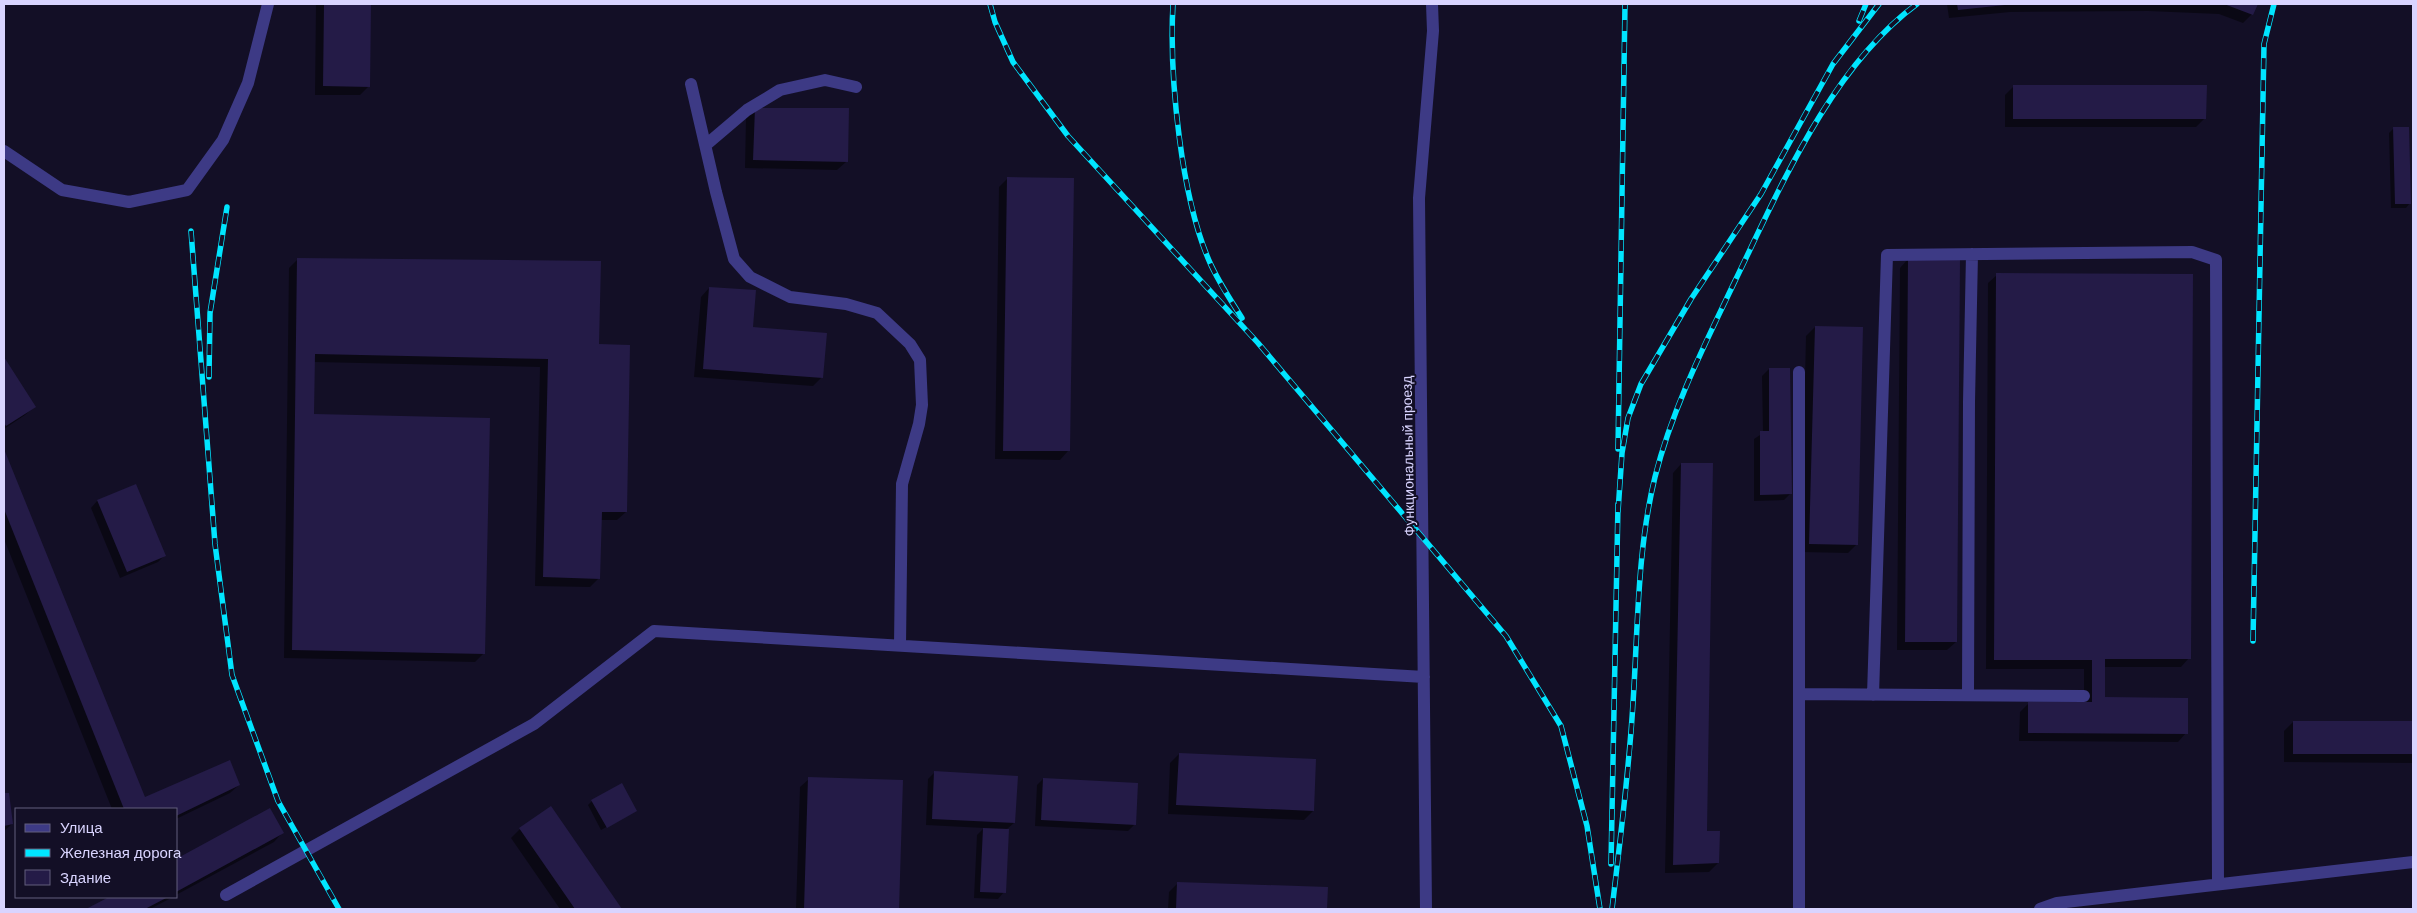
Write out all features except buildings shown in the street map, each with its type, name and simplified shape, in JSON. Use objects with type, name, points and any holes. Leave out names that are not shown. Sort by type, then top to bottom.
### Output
[{"type":"street","points":[[4,151],[62,190],[129,202],[187,190],[223,140],[248,83],[268,4]]},
{"type":"street","name":"Функциональный проезд","points":[[1426,909],[1419,198],[1433,31],[1432,4]]},
{"type":"street","points":[[707,144],[747,110],[780,90],[825,80],[856,87]]},
{"type":"street","points":[[691,84],[734,259],[750,277],[790,297],[846,304],[877,313],[910,344],[920,360],[922,405],[919,424],[902,484],[900,645]]},
{"type":"street","points":[[1873,695],[1887,255],[2192,252],[2216,260],[2218,884]]},
{"type":"street","points":[[1968,695],[1969,402],[1972,254]]},
{"type":"street","points":[[1799,372],[1799,909]]},
{"type":"street","points":[[226,895],[534,724],[654,631],[1424,677]]},
{"type":"street","points":[[1799,694],[2084,696]]},
{"type":"street","points":[[2040,909],[2056,903],[2413,862]]},
{"type":"railway","points":[[990,4],[995,22],[1013,62],[1068,136],[1258,343],[1506,636],[1561,726],[1587,826],[1600,909]]},
{"type":"railway","points":[[1173,4],[1172,33],[1175,101],[1179,137],[1192,207],[1211,265],[1242,318]]},
{"type":"railway","points":[[1618,449],[1625,4]]},
{"type":"railway","points":[[1859,21],[1866,4]]},
{"type":"railway","points":[[1618,512],[1622,453],[1628,418],[1641,384],[1691,299],[1761,194],[1833,64],[1879,4]]},
{"type":"railway","points":[[1612,909],[1629,755],[1641,561],[1655,477],[1670,427],[1690,377],[1770,207],[1811,131],[1833,95],[1859,61],[1886,30],[1917,4]]},
{"type":"railway","points":[[2253,641],[2264,44],[2274,4]]},
{"type":"railway","points":[[209,377],[210,313],[227,207]]},
{"type":"railway","points":[[191,231],[215,544],[232,675],[278,801],[339,909]]},
{"type":"railway","points":[[1611,864],[1618,504]]}]
